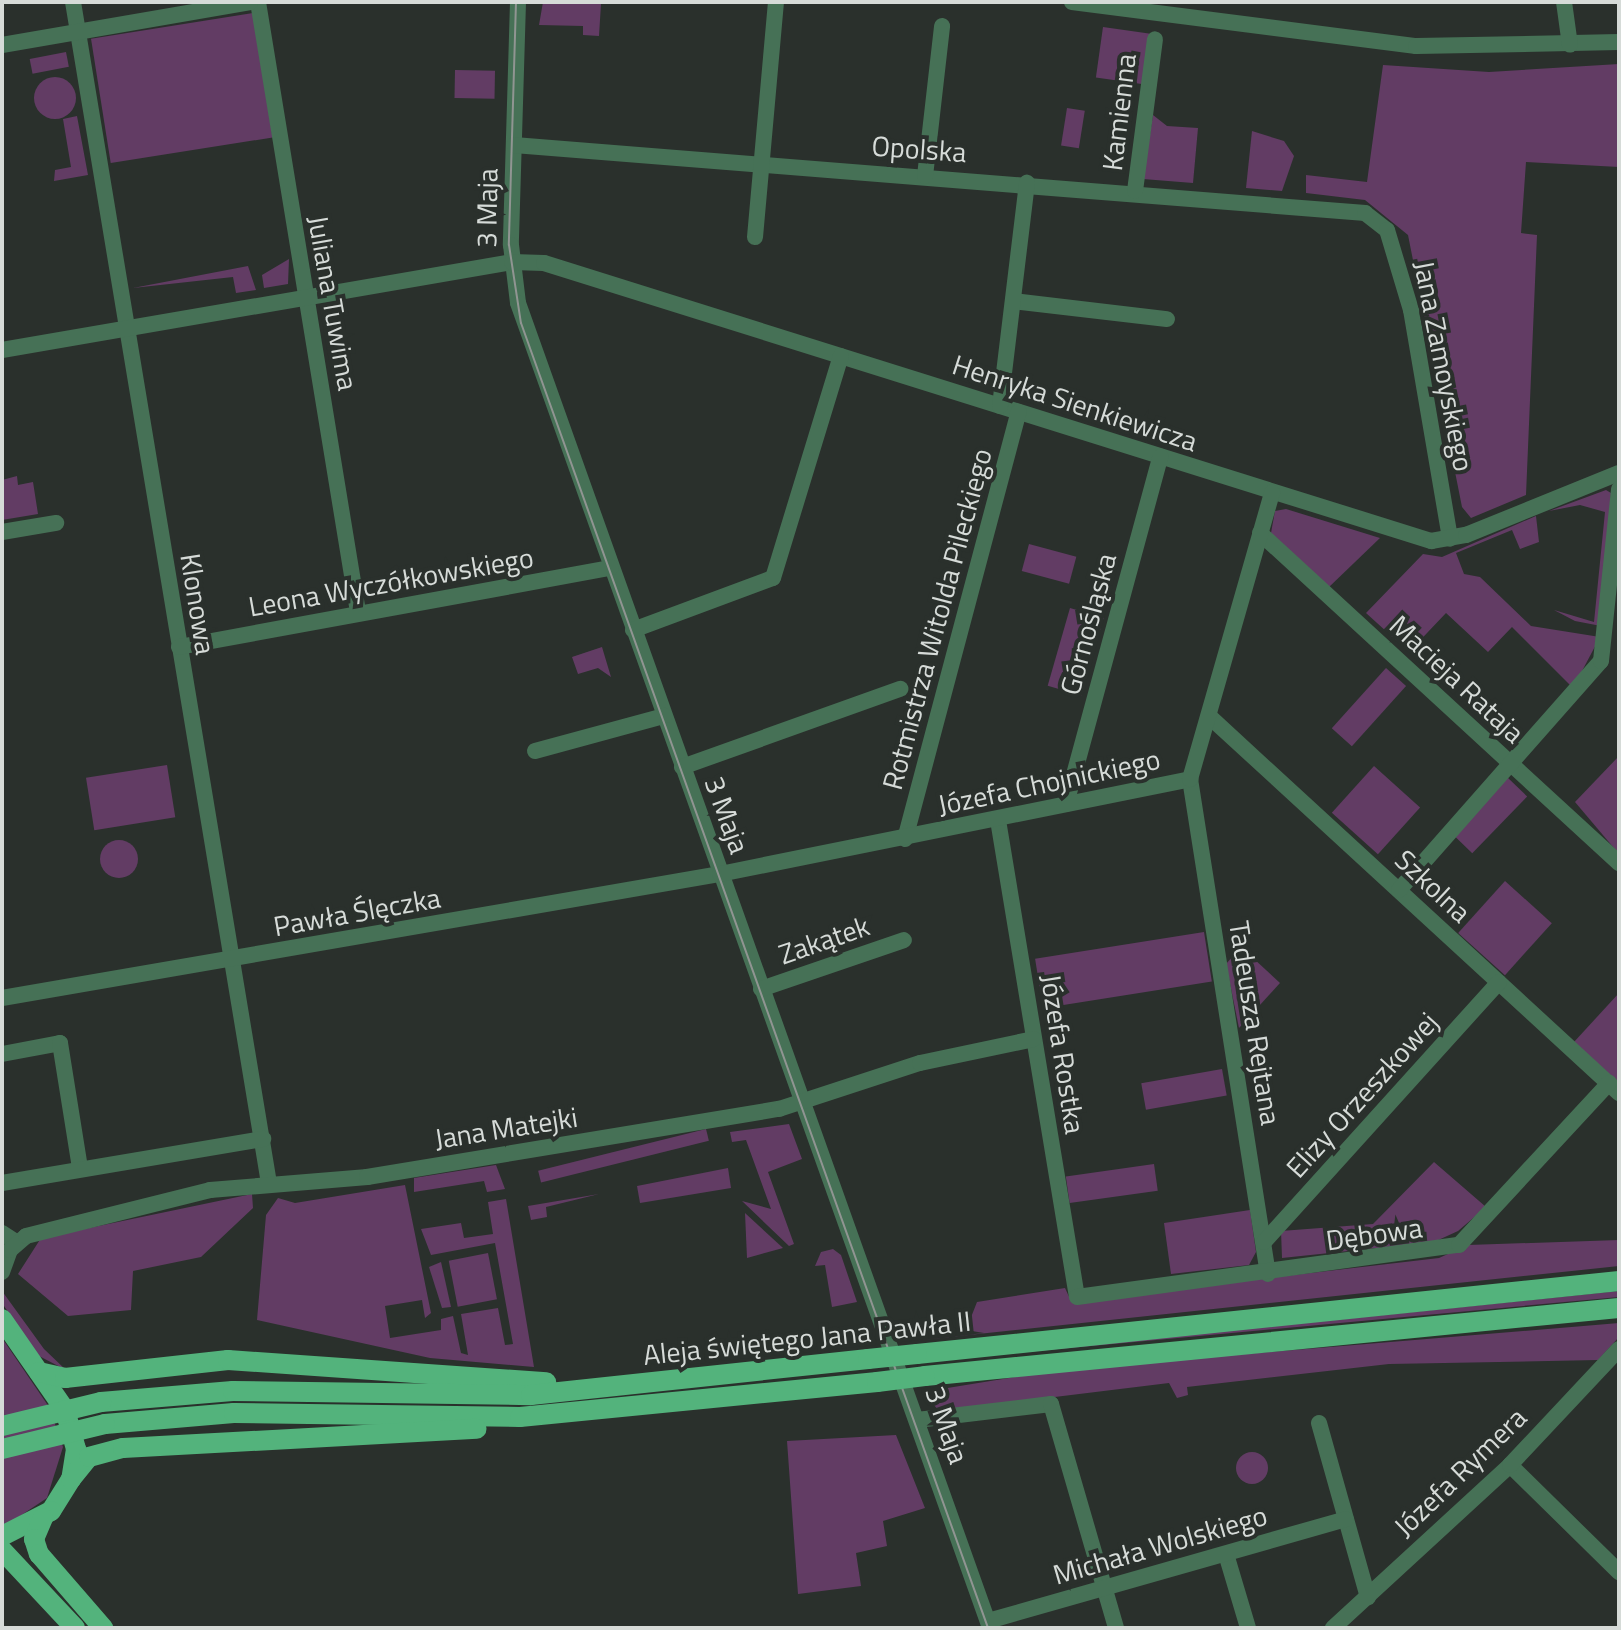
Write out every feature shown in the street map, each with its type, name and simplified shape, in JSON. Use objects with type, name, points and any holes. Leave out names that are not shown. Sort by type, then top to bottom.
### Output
[{"type":"main road","name":"Aleja świętego Jana Pawła II","points":[[2,1426],[101,1402],[233,1391],[485,1397],[658,1382],[1619,1281]]},
{"type":"main road","name":"Aleja świętego Jana Pawła II","points":[[2,1449],[105,1424],[234,1413],[427,1419],[622,1410],[925,1376],[1619,1308]]},
{"type":"main road","points":[[2,1319],[71,1422],[71,1479]]},
{"type":"main road","points":[[39,1372],[65,1378],[228,1360],[502,1380],[658,1382]]},
{"type":"main road","points":[[103,1628],[39,1554],[34,1539],[43,1518],[89,1457],[123,1448],[390,1439],[622,1410]]},
{"type":"main road","points":[[2,1536],[43,1518]]},
{"type":"main road","points":[[2,1550],[75,1628]]},
{"type":"street","name":"Klonowa","points":[[73,2],[269,1183]]},
{"type":"street","points":[[2,45],[250,2]]},
{"type":"street","name":"Juliana Tuwima","points":[[258,2],[358,612]]},
{"type":"street","name":"3 Maja","points":[[518,2],[512,262],[530,340],[989,1624]]},
{"type":"street","points":[[1072,2],[1399,44],[1570,45],[1619,42]]},
{"type":"street","points":[[1564,2],[1570,45]]},
{"type":"street","points":[[755,237],[776,3]]},
{"type":"street","points":[[925,176],[942,26]]},
{"type":"street","name":"Kamienna","points":[[1135,191],[1155,39]]},
{"type":"street","name":"Opolska","points":[[514,145],[1321,205]]},
{"type":"street","points":[[1000,406],[1027,183]]},
{"type":"street","name":"Jana Zamoyskiego","points":[[1321,205],[1380,220],[1391,241],[1411,310],[1450,539]]},
{"type":"street","name":"Henryka Sienkiewicza","points":[[2,350],[512,262],[544,263],[1413,537],[1450,539],[1619,473]]},
{"type":"street","points":[[1013,301],[1167,319]]},
{"type":"street","points":[[633,630],[773,578],[841,356]]},
{"type":"street","name":"Rotmistrza Witolda Pileckiego","points":[[905,839],[1019,412]]},
{"type":"street","name":"Górnośląska","points":[[1066,804],[1160,457]]},
{"type":"street","points":[[1399,890],[1601,661],[1619,489]]},
{"type":"street","name":"Józefa Chojnickiego","points":[[720,874],[1190,779],[1272,493]]},
{"type":"street","points":[[2,532],[56,523]]},
{"type":"street","name":"Macieja Rataja","points":[[1260,533],[1619,863]]},
{"type":"street","name":"Leona Wyczółkowskiego","points":[[179,647],[611,568]]},
{"type":"street","points":[[682,767],[900,689]]},
{"type":"street","points":[[535,751],[664,716]]},
{"type":"street","name":"Szkolna","points":[[1210,717],[1614,1088]]},
{"type":"street","name":"Tadeusza Rejtana","points":[[1190,779],[1268,1274]]},
{"type":"street","name":"Józefa Rostka","points":[[998,820],[1077,1297]]},
{"type":"street","name":"Pawła Ślęczka","points":[[2,998],[233,961],[720,874]]},
{"type":"street","name":"Zakątek","points":[[761,989],[904,940]]},
{"type":"street","name":"Elizy Orzeszkowej","points":[[1264,1242],[1499,982]]},
{"type":"street","name":"Jana Matejki","points":[[2,1272],[9,1238],[210,1190],[367,1177],[803,1104],[920,1063],[1034,1039]]},
{"type":"street","points":[[2,1054],[60,1043],[80,1168]]},
{"type":"street","name":"Dębowa","points":[[1077,1297],[1268,1274],[1459,1245],[1614,1088]]},
{"type":"street","points":[[2,1183],[263,1139]]},
{"type":"street","name":"Józefa Rymera","points":[[1333,1628],[1510,1465],[1619,1349]]},
{"type":"street","points":[[917,1420],[1051,1404],[1116,1628]]},
{"type":"street","points":[[1319,1423],[1368,1597]]},
{"type":"street","points":[[1510,1465],[1619,1572]]},
{"type":"street","name":"Michała Wolskiego","points":[[989,1624],[1346,1519]]},
{"type":"street","points":[[1226,1554],[1248,1628]]},
{"type":"shaded area","points":[[543,2],[665,2],[601,4],[599,36],[583,35],[583,26],[539,25]]},
{"type":"shaded area","points":[[253,13],[273,137],[111,163],[91,39]]},
{"type":"shaded area","points":[[1103,27],[1151,34],[1143,84],[1096,78]]},
{"type":"shaded area","points":[[66,52],[69,67],[33,74],[30,59]]},
{"type":"shaded area","points":[[1619,64],[1619,167],[1526,162],[1521,233],[1537,235],[1526,495],[1471,518],[1462,507],[1408,235],[1365,200],[1306,193],[1306,175],[1367,182],[1383,65],[1489,72]]},
{"type":"shaded area","points":[[455,70],[495,71],[495,99],[455,98]]},
{"type":"shaded area","points":[[55,77],[70,83],[76,98],[70,113],[55,119],[40,113],[34,98],[40,83]]},
{"type":"shaded area","points":[[1067,108],[1085,111],[1079,148],[1061,146]]},
{"type":"shaded area","points":[[1153,115],[1167,126],[1198,128],[1193,183],[1143,179]]},
{"type":"shaded area","points":[[77,116],[88,175],[54,181],[55,170],[71,167],[63,119]]},
{"type":"shaded area","points":[[1252,131],[1284,141],[1294,156],[1282,191],[1246,188]]},
{"type":"shaded area","points":[[289,259],[288,284],[264,288],[262,275]]},
{"type":"shaded area","points":[[248,266],[256,290],[236,293],[233,277],[133,288]]},
{"type":"shaded area","points":[[17,476],[18,485],[33,482],[38,514],[2,520],[2,480]]},
{"type":"shaded area","points":[[1606,490],[1611,493],[1601,626],[1575,621],[1554,610],[1594,622],[1605,512],[1580,505],[1549,511]]},
{"type":"shaded area","points":[[1286,509],[1380,538],[1328,588],[1271,533],[1275,511]]},
{"type":"shaded area","points":[[1536,516],[1539,542],[1520,549],[1512,530],[1456,553],[1464,574],[1480,577],[1531,626],[1600,637],[1573,688],[1512,627],[1488,652],[1446,613],[1409,652],[1366,613],[1423,554],[1442,557]]},
{"type":"shaded area","points":[[1029,544],[1076,557],[1069,584],[1022,571]]},
{"type":"shaded area","points":[[1070,608],[1104,618],[1081,696],[1048,686]]},
{"type":"shaded area","points":[[602,647],[611,677],[598,668],[578,674],[572,657]]},
{"type":"shaded area","points":[[1386,668],[1406,686],[1352,746],[1332,728]]},
{"type":"shaded area","points":[[1619,756],[1619,854],[1575,802]]},
{"type":"shaded area","points":[[167,765],[175,817],[94,830],[86,778]]},
{"type":"shaded area","points":[[1374,766],[1420,807],[1378,854],[1332,813]]},
{"type":"shaded area","points":[[1507,777],[1527,796],[1472,853],[1452,834]]},
{"type":"shaded area","points":[[119,840],[132,846],[138,859],[132,872],[119,878],[106,872],[100,859],[106,846]]},
{"type":"shaded area","points":[[1505,881],[1552,923],[1505,975],[1458,933]]},
{"type":"shaded area","points":[[1204,932],[1212,981],[1043,1008],[1035,959]]},
{"type":"shaded area","points":[[1241,947],[1280,983],[1239,1028],[1226,964]]},
{"type":"shaded area","points":[[1619,993],[1619,1083],[1574,1042]]},
{"type":"shaded area","points":[[1222,1069],[1227,1096],[1146,1110],[1141,1083]]},
{"type":"shaded area","points":[[789,1124],[802,1159],[768,1172],[794,1244],[789,1246],[742,1201],[771,1209],[746,1140],[732,1142],[730,1132]]},
{"type":"shaded area","points":[[706,1129],[709,1141],[541,1182],[538,1171]]},
{"type":"shaded area","points":[[1434,1162],[1486,1207],[1458,1231],[1434,1242],[1282,1258],[1281,1231],[1373,1224]]},
{"type":"shaded area","points":[[1154,1164],[1158,1191],[1070,1203],[1066,1176]]},
{"type":"shaded area","points":[[496,1165],[505,1189],[487,1192],[484,1181],[414,1192],[414,1178]]},
{"type":"shaded area","points":[[728,1168],[731,1188],[640,1203],[637,1186]]},
{"type":"shaded area","points":[[405,1185],[431,1313],[425,1318],[422,1300],[385,1306],[390,1338],[441,1330],[441,1319],[453,1316],[461,1353],[468,1355],[461,1314],[498,1308],[505,1345],[513,1344],[495,1243],[431,1255],[421,1229],[461,1223],[464,1238],[493,1234],[488,1202],[506,1199],[534,1367],[430,1358],[257,1320],[266,1215],[278,1198],[295,1203]]},
{"type":"shaded area","points":[[252,1194],[253,1208],[201,1257],[133,1271],[131,1310],[68,1316],[18,1274],[41,1238]]},
{"type":"shaded area","points":[[599,1194],[546,1207],[547,1217],[531,1220],[528,1206]]},
{"type":"shaded area","points":[[1250,1210],[1256,1252],[1249,1265],[1171,1274],[1164,1223]]},
{"type":"shaded area","points":[[745,1213],[783,1248],[747,1258]]},
{"type":"shaded area","points":[[1619,1240],[1619,1266],[912,1341],[984,1333],[966,1330],[977,1302],[1065,1288],[1071,1301],[1439,1258],[1468,1245]]},
{"type":"shaded area","points":[[833,1249],[841,1255],[857,1302],[832,1307],[825,1265],[815,1266],[821,1252]]},
{"type":"shaded area","points":[[488,1253],[497,1299],[458,1307],[449,1261]]},
{"type":"shaded area","points":[[441,1262],[451,1307],[442,1308],[429,1267]]},
{"type":"shaded area","points":[[2,1291],[44,1349],[66,1370],[39,1356],[4,1306]]},
{"type":"shaded area","points":[[1619,1291],[1619,1297],[920,1362]]},
{"type":"shaded area","points":[[1619,1323],[1619,1337],[1598,1360],[1389,1364],[1187,1387],[1188,1395],[1177,1398],[1169,1383],[939,1411],[923,1392],[1065,1369]]},
{"type":"shaded area","points":[[2,1338],[49,1407],[63,1447],[47,1498],[2,1528]]},
{"type":"shaded area","points":[[896,1435],[925,1508],[883,1521],[887,1546],[856,1553],[861,1586],[798,1594],[787,1441]]},
{"type":"shaded area","points":[[1252,1452],[1263,1457],[1268,1468],[1263,1479],[1252,1484],[1241,1479],[1236,1468],[1241,1457]]},
{"type":"tram line","points":[[516,2],[509,245],[521,323],[988,1628]]}]
